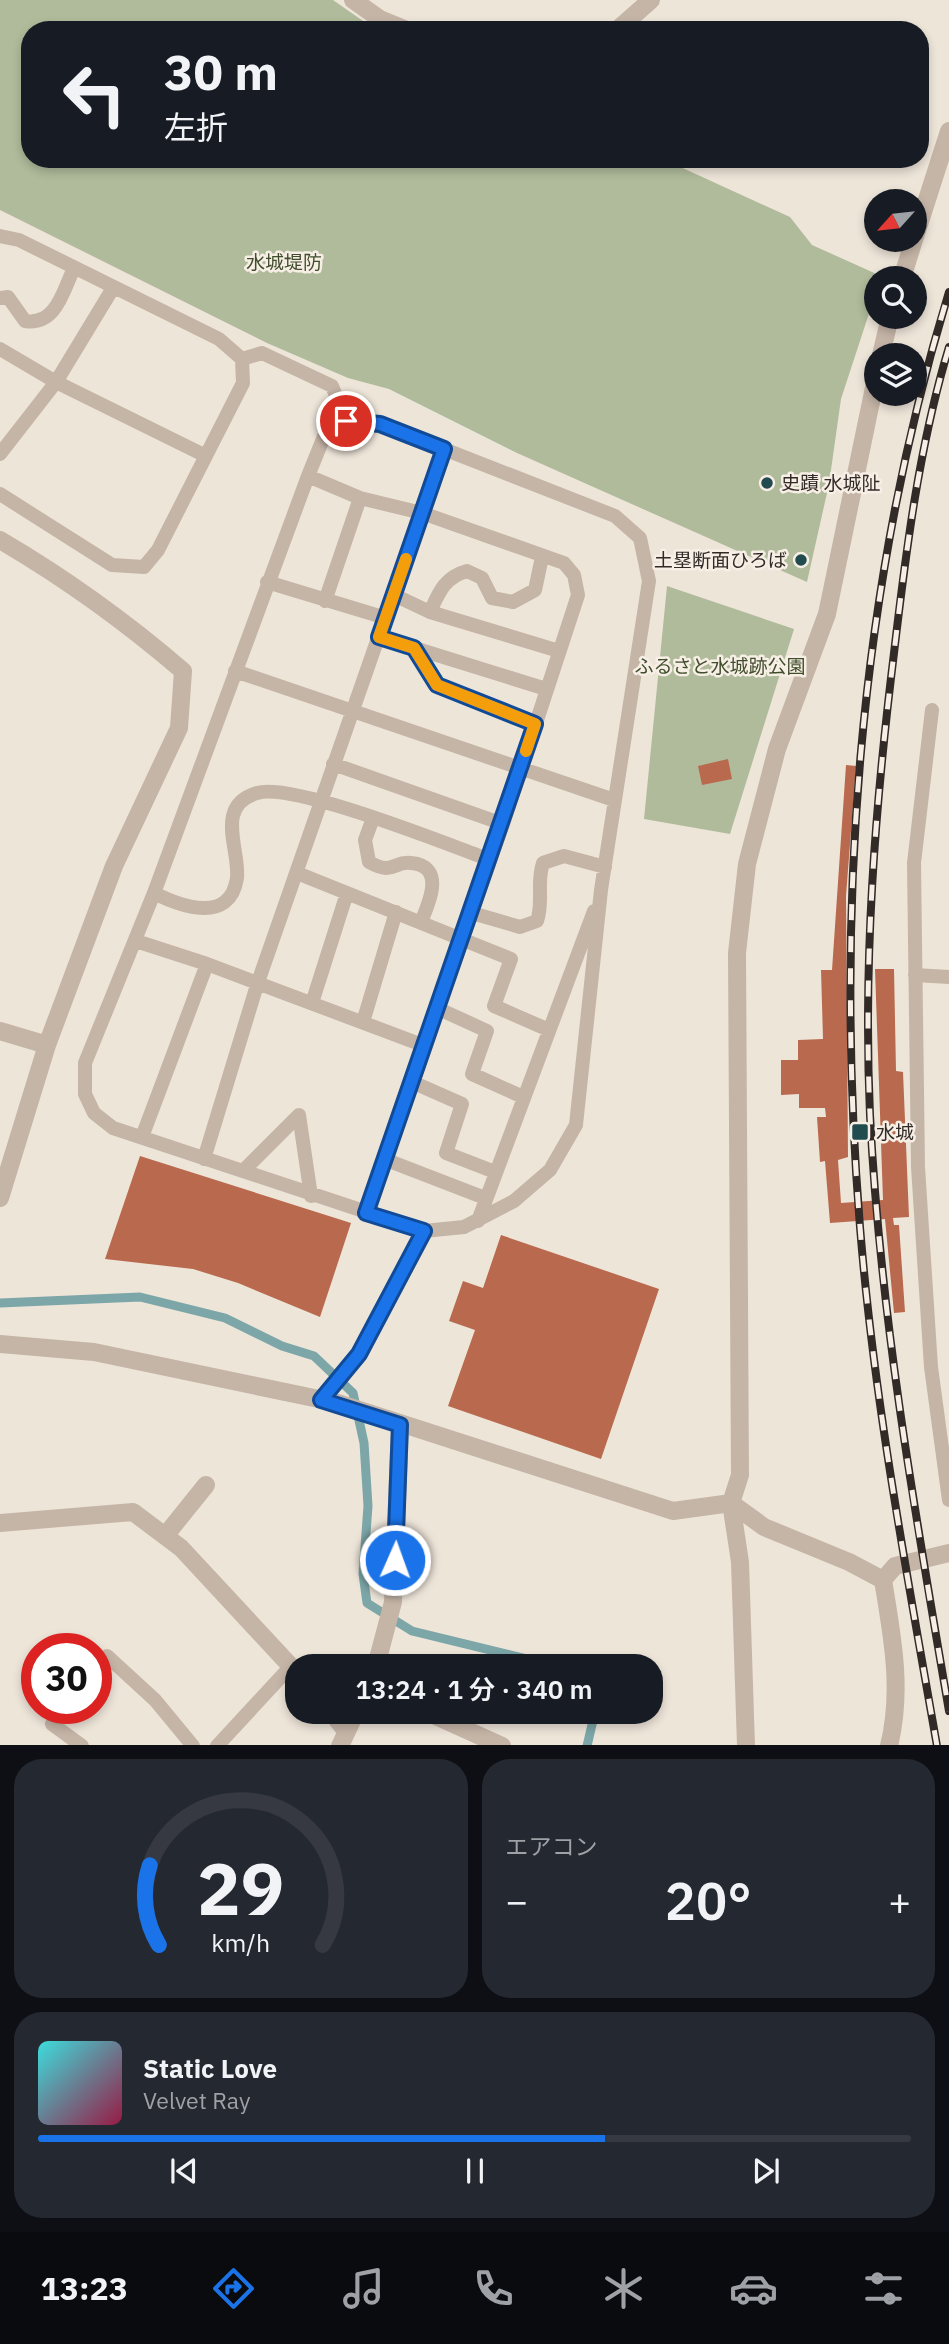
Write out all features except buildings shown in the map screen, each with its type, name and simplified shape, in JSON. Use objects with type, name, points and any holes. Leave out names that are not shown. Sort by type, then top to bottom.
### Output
[{"type":"street","points":[[353,0],[385,21]]},
{"type":"street","points":[[627,21],[650,0]]},
{"type":"street","points":[[928,197],[949,131]]},
{"type":"street","points":[[746,1745],[740,1562],[731,1503],[740,1475],[737,953],[747,864],[777,749],[827,614],[870,406]]},
{"type":"street","points":[[0,540],[38,563],[141,635],[183,671],[179,728],[114,866],[47,1045],[0,1198]]},
{"type":"street","points":[[0,1031],[47,1045]]},
{"type":"street","points":[[0,1345],[94,1352],[329,1402],[673,1511],[731,1503],[764,1527],[849,1562],[883,1580]]},
{"type":"street","points":[[380,1654],[393,1602],[393,1423]]},
{"type":"street","points":[[165,1536],[206,1485]]},
{"type":"street","points":[[0,1523],[133,1513],[181,1548],[285,1660]]},
{"type":"street","points":[[889,1745],[894,1724],[896,1665],[883,1580],[895,1566],[949,1553]]},
{"type":"street","points":[[454,1724],[502,1745]]},
{"type":"lane","points":[[0,236],[19,240],[219,339],[242,359],[243,383],[158,550],[144,568],[112,565],[0,494]]},
{"type":"lane","points":[[0,298],[8,297],[25,321],[38,323],[50,317],[74,268]]},
{"type":"lane","points":[[0,454],[6,436],[56,383],[113,288]]},
{"type":"lane","points":[[0,349],[56,383],[206,456]]},
{"type":"lane","points":[[242,359],[262,353],[332,386],[346,421]]},
{"type":"lane","points":[[346,421],[380,424],[615,516],[640,538],[649,581],[601,890],[576,1125],[550,1170],[514,1201],[464,1227],[424,1231],[311,1196],[244,1170],[113,1128],[94,1113],[85,1094],[85,1063],[154,893],[308,476],[325,434],[346,421]]},
{"type":"lane","points":[[204,1159],[257,985],[444,449]]},
{"type":"lane","points":[[308,476],[360,498],[422,513],[541,558],[564,563],[573,575],[578,595],[503,824],[488,859],[439,1009],[366,1213]]},
{"type":"lane","points":[[326,601],[360,498]]},
{"type":"lane","points":[[430,612],[439,590],[452,575],[467,571],[482,578],[492,597],[513,603],[535,590],[541,558]]},
{"type":"lane","points":[[267,582],[386,618]]},
{"type":"lane","points":[[394,595],[430,612],[559,651]]},
{"type":"lane","points":[[379,637],[546,689]]},
{"type":"lane","points":[[414,648],[437,685],[535,724]]},
{"type":"lane","points":[[235,671],[614,800]]},
{"type":"lane","points":[[932,710],[914,863],[918,1167],[930,1353],[949,1500]]},
{"type":"lane","points":[[333,764],[503,824]]},
{"type":"lane","points":[[154,893],[185,908],[215,906],[230,895],[237,878],[231,837],[232,818],[241,805],[256,793],[270,791],[321,801],[488,859]]},
{"type":"lane","points":[[373,818],[365,840],[369,862],[390,869],[410,863],[422,866],[431,875],[434,891],[421,922]]},
{"type":"lane","points":[[472,913],[520,928],[537,921],[541,909],[538,878],[543,863],[564,856],[605,866]]},
{"type":"lane","points":[[297,873],[511,959],[494,1006],[548,1030]]},
{"type":"lane","points":[[478,1221],[601,890]]},
{"type":"lane","points":[[312,1003],[347,893]]},
{"type":"lane","points":[[363,1022],[396,912]]},
{"type":"lane","points":[[135,941],[207,964],[425,1046]]},
{"type":"lane","points":[[142,1138],[207,964]]},
{"type":"lane","points":[[915,975],[949,977]]},
{"type":"lane","points":[[439,1009],[487,1031],[472,1074],[523,1097]]},
{"type":"lane","points":[[412,1082],[462,1104],[446,1153],[495,1172]]},
{"type":"lane","points":[[244,1170],[299,1115],[311,1196]]},
{"type":"lane","points":[[384,1159],[485,1198]]},
{"type":"lane","points":[[329,1402],[359,1354],[424,1231]]},
{"type":"lane","points":[[112,1661],[155,1700],[193,1745]]},
{"type":"lane","points":[[218,1745],[285,1679]]},
{"type":"lane","points":[[52,1724],[82,1745]]},
{"type":"green space","name":"水城堤防","points":[[0,0],[333,0],[363,21],[21,21],[21,168],[683,168],[790,217],[812,245],[864,268],[864,329],[841,399],[829,484],[807,582],[517,453],[389,389],[348,378],[267,343],[0,210]]},
{"type":"green space","name":"ふるさと水城跡公園","points":[[667,586],[794,629],[730,834],[644,819]]},
{"type":"waterway","points":[[0,1303],[140,1297],[225,1318],[282,1346],[314,1356],[353,1393],[364,1443],[368,1506],[363,1574],[367,1603],[412,1631],[507,1654]]},
{"type":"waterway","points":[[587,1745],[592,1724]]},
{"type":"railway","points":[[937,1745],[893,1487],[866,1292],[853,1110],[850,992],[853,874],[861,755],[874,638],[893,521],[918,406],[949,292]]},
{"type":"railway","points":[[949,347],[922,460],[909,537],[887,711],[872,884],[868,999],[870,1115],[890,1339],[949,1711]]},
{"type":"slow traffic","points":[[406,559],[379,637],[414,648],[437,685],[535,724],[526,751]]},
{"type":"place","name":"史蹟 水城阯","points":[[767,483]]},
{"type":"place","name":"土塁断面ひろば","points":[[801,560]]},
{"type":"place","name":"水城","points":[[860,1132]]},
{"type":"route","points":[[346,421],[380,424],[444,449],[379,637],[414,648],[437,685],[535,724],[503,824],[488,859],[439,1009],[366,1213],[424,1231],[359,1354],[321,1400],[338,1403],[400,1425],[395,1560]]}]
